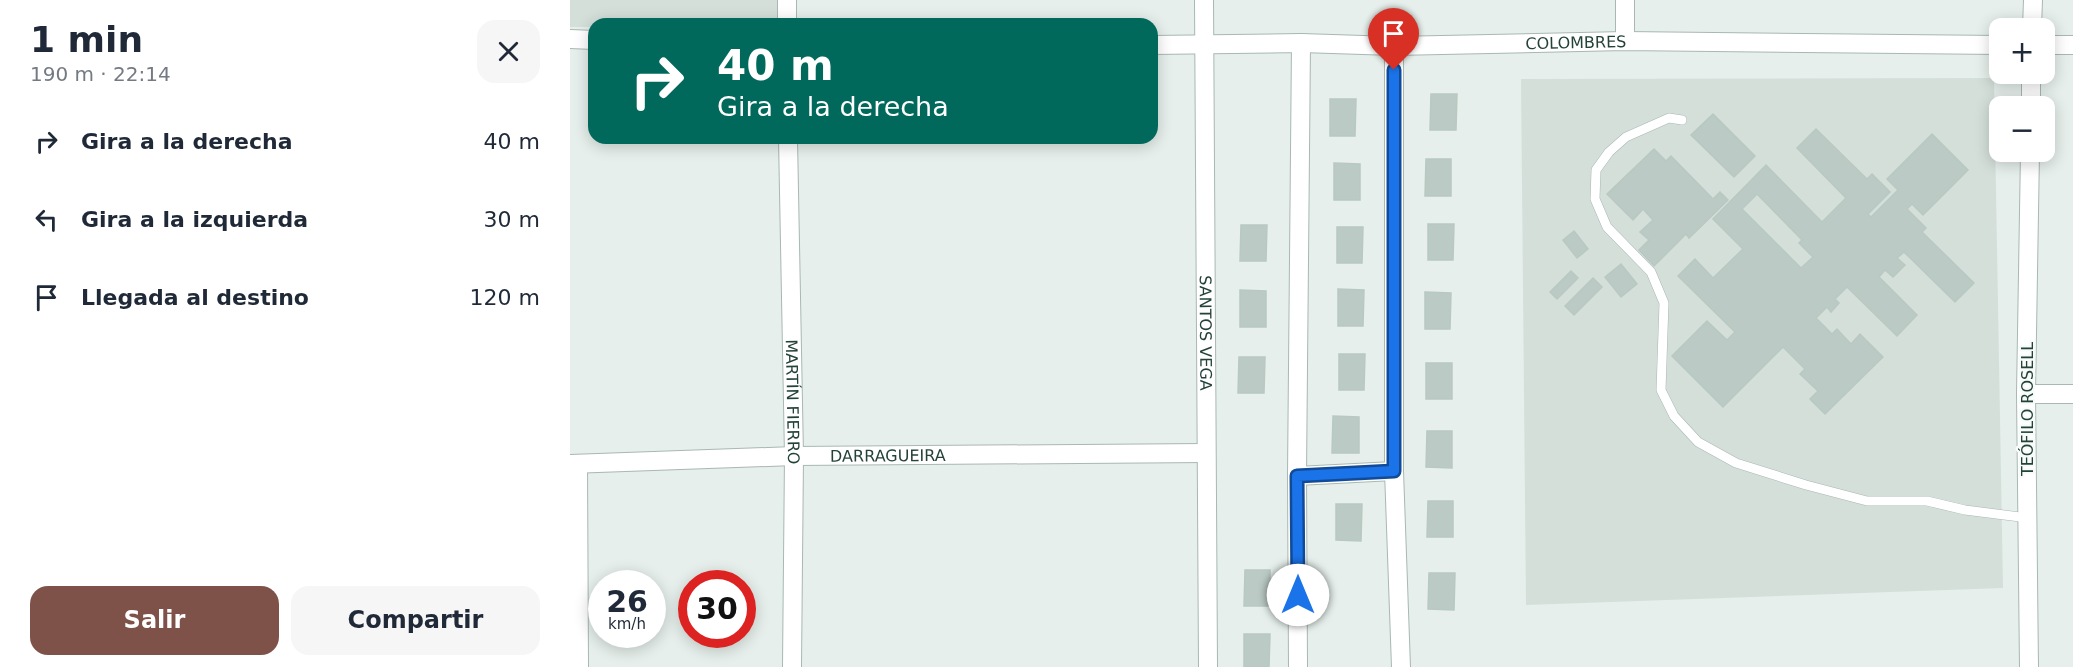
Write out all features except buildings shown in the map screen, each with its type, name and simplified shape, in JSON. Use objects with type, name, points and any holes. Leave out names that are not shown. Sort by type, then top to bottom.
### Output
[{"type":"street","points":[[787,0],[787,18]]},
{"type":"street","name":"SANTOS VEGA","points":[[1204,0],[1208,667]]},
{"type":"street","points":[[1625,0],[1625,41]]},
{"type":"street","points":[[2032,18],[2033,0]]},
{"type":"street","points":[[570,39],[588,40]]},
{"type":"street","name":"COLOMBRES","points":[[1158,45],[1301,43],[1394,46],[1625,41],[1989,45]]},
{"type":"street","points":[[1298,667],[1297,476],[1301,43]]},
{"type":"street","points":[[2055,45],[2073,45]]},
{"type":"street","points":[[1394,46],[1394,471],[1401,667]]},
{"type":"street","name":"MARTÍN FIERRO","points":[[788,144],[794,456],[792,667]]},
{"type":"street","name":"TEÓFILO ROSELL","points":[[2029,667],[2026,394],[2030,162]]},
{"type":"street","points":[[2026,394],[2073,394]]},
{"type":"street","name":"DARRAGUEIRA","points":[[574,464],[794,456],[1206,453]]},
{"type":"street","points":[[574,464],[579,667]]},
{"type":"street","points":[[1297,476],[1394,471]]},
{"type":"lane","points":[[1682,120],[1669,118],[1626,137],[1609,152],[1596,170],[1595,199],[1606,227],[1651,272],[1664,303],[1661,390],[1674,416],[1698,442],[1736,463],[1806,485],[1867,501],[1927,501],[1965,510],[2028,518]]},
{"type":"shaded area","points":[[570,0],[779,0],[779,18],[588,18],[588,27],[570,27]]},
{"type":"shaded area","points":[[1989,78],[1989,84],[1994,84],[1994,96],[1989,96],[1989,162],[1995,162],[2003,588],[1526,605],[1521,79]]},
{"type":"route","points":[[1298,595],[1297,476],[1394,471],[1394,70]]}]
